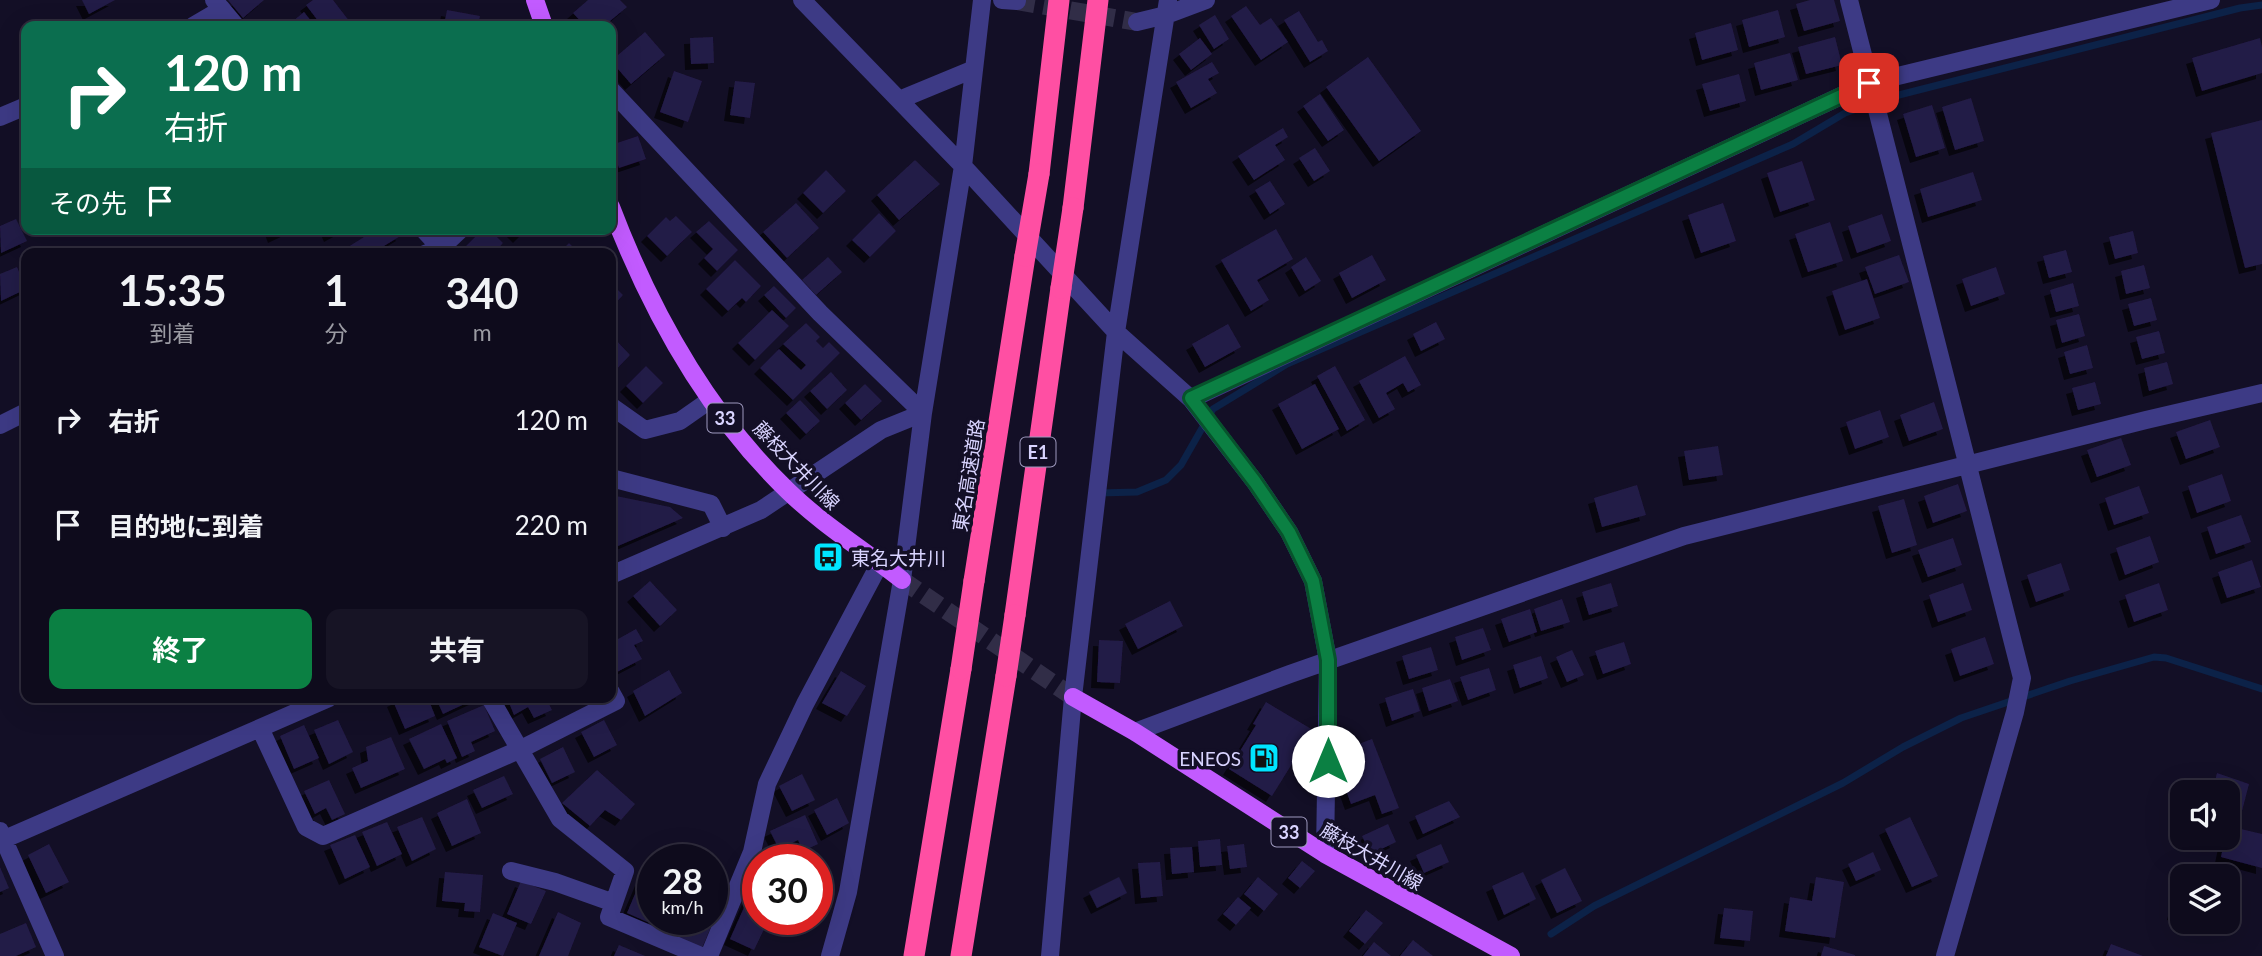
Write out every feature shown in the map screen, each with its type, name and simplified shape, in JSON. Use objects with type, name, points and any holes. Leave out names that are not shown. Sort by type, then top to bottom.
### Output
[{"type":"highway","name":"東名高速道路","points":[[914,956],[1039,174],[1059,0]]},
{"type":"highway","name":"E1","points":[[961,956],[1015,615],[1073,208],[1098,0]]},
{"type":"main road","points":[[535,0],[542,21]]},
{"type":"main road","name":"藤枝大井川線","points":[[616,218],[667,332],[710,400],[788,491],[828,527],[902,580]]},
{"type":"main road","name":"藤枝大井川線","points":[[1073,697],[1135,732],[1325,855],[1504,954]]},
{"type":"street","points":[[802,0],[963,166],[1116,332],[1191,398],[1289,532],[1313,581],[1328,660],[1325,855]]},
{"type":"street","points":[[830,956],[848,892],[902,580],[923,412],[963,166],[982,0]]},
{"type":"street","points":[[1002,0],[1017,1]]},
{"type":"street","points":[[1137,22],[1167,8],[1206,0]]},
{"type":"street","points":[[1849,0],[2022,678],[2015,712],[1945,956]]},
{"type":"street","points":[[1191,398],[1869,83],[2211,0]]},
{"type":"street","points":[[198,21],[218,5],[232,21]]},
{"type":"street","points":[[1051,956],[1073,697],[1116,332],[1167,8]]},
{"type":"street","points":[[899,100],[974,69]]},
{"type":"street","points":[[616,95],[820,313],[923,412]]},
{"type":"street","points":[[0,117],[21,108]]},
{"type":"street","points":[[441,248],[455,235]]},
{"type":"street","points":[[1135,732],[1328,660],[1684,536],[2262,393]]},
{"type":"street","points":[[616,410],[645,430],[680,421],[710,400]]},
{"type":"street","points":[[616,573],[761,510],[881,430],[923,412]]},
{"type":"street","points":[[0,425],[21,414]]},
{"type":"street","points":[[616,479],[711,504],[723,528]]},
{"type":"street","points":[[709,956],[752,852],[766,784],[804,704],[880,563]]},
{"type":"street","points":[[55,956],[1,837],[318,703]]},
{"type":"street","points":[[493,703],[560,819],[625,871],[609,917],[701,956]]},
{"type":"street","points":[[260,728],[306,827],[323,835],[519,750],[612,703]]},
{"type":"street","points":[[511,871],[555,882],[614,903]]},
{"type":"building","points":[[82,0],[115,0],[89,14]]},
{"type":"building","points":[[228,0],[264,0],[243,18]]},
{"type":"building","points":[[313,0],[333,0],[349,21],[318,21],[306,5]]},
{"type":"building","points":[[588,0],[620,0],[627,7],[610,21],[580,21],[573,13]]},
{"type":"building","points":[[1810,0],[1834,0],[1840,21],[1804,31],[1796,4]]},
{"type":"building","points":[[1246,6],[1260,25],[1271,18],[1288,42],[1261,60],[1231,16]]},
{"type":"building","points":[[447,10],[480,16],[479,21],[445,21]]},
{"type":"building","points":[[1778,10],[1785,37],[1749,47],[1742,20]]},
{"type":"building","points":[[1299,11],[1318,42],[1322,40],[1328,51],[1310,62],[1284,20]]},
{"type":"building","points":[[304,12],[311,21],[293,21]]},
{"type":"building","points":[[1215,15],[1229,39],[1214,49],[1199,25]]},
{"type":"building","points":[[1731,23],[1738,50],[1702,60],[1695,33]]},
{"type":"building","points":[[645,32],[665,55],[631,84],[616,67],[616,57]]},
{"type":"building","points":[[713,37],[714,63],[691,64],[690,38]]},
{"type":"building","points":[[1835,37],[1842,65],[1806,74],[1798,47]]},
{"type":"building","points":[[1200,38],[1212,54],[1191,70],[1179,54]]},
{"type":"building","points":[[2260,38],[2262,73],[2202,91],[2192,58]]},
{"type":"building","points":[[1790,53],[1798,80],[1761,90],[1754,63]]},
{"type":"building","points":[[1368,57],[1421,131],[1379,161],[1326,87]]},
{"type":"building","points":[[1212,62],[1219,73],[1208,79],[1217,93],[1191,108],[1176,82]]},
{"type":"building","points":[[674,71],[702,81],[688,122],[660,112]]},
{"type":"building","points":[[1739,74],[1746,101],[1710,111],[1702,84]]},
{"type":"building","points":[[735,81],[755,83],[750,118],[730,115]]},
{"type":"building","points":[[1320,94],[1344,130],[1328,141],[1303,106]]},
{"type":"building","points":[[1971,98],[1984,141],[1955,150],[1942,107]]},
{"type":"building","points":[[1932,105],[1945,148],[1916,157],[1903,114]]},
{"type":"building","points":[[2262,120],[2262,264],[2245,268],[2211,133]]},
{"type":"building","points":[[1283,128],[1288,137],[1275,145],[1285,160],[1254,180],[1238,156]]},
{"type":"building","points":[[638,136],[646,159],[619,168],[616,143]]},
{"type":"building","points":[[1315,148],[1330,171],[1314,181],[1299,158]]},
{"type":"building","points":[[915,160],[940,184],[899,220],[877,195]]},
{"type":"building","points":[[1802,161],[1815,200],[1780,212],[1767,173]]},
{"type":"building","points":[[826,170],[846,191],[823,213],[803,193]]},
{"type":"building","points":[[1973,172],[1982,200],[1928,217],[1920,189]]},
{"type":"building","points":[[1270,181],[1285,204],[1270,214],[1255,190]]},
{"type":"building","points":[[796,203],[819,228],[787,258],[763,232]]},
{"type":"building","points":[[1723,203],[1736,241],[1701,253],[1688,215]]},
{"type":"building","points":[[879,213],[896,231],[870,257],[852,240]]},
{"type":"building","points":[[1882,214],[1891,241],[1857,253],[1848,226]]},
{"type":"building","points":[[676,216],[692,232],[667,256],[647,236],[666,217],[670,221]]},
{"type":"building","points":[[16,219],[21,235],[24,235],[27,241],[1,253],[0,226]]},
{"type":"building","points":[[709,221],[738,250],[717,271],[704,258],[713,249],[696,232]]},
{"type":"building","points":[[1830,222],[1843,261],[1808,272],[1795,234]]},
{"type":"building","points":[[1276,229],[1293,259],[1257,280],[1269,300],[1251,311],[1221,260]]},
{"type":"building","points":[[2133,231],[2138,253],[2115,259],[2109,237]]},
{"type":"building","points":[[367,235],[402,235],[381,248],[348,247]]},
{"type":"building","points":[[477,235],[495,235],[503,243],[498,248],[466,246]]},
{"type":"building","points":[[2066,250],[2072,272],[2049,278],[2043,256]]},
{"type":"building","points":[[1372,255],[1386,280],[1352,298],[1339,273]]},
{"type":"building","points":[[1899,255],[1909,282],[1875,294],[1865,267]]},
{"type":"building","points":[[828,257],[842,272],[816,295],[802,280]]},
{"type":"building","points":[[1306,257],[1321,281],[1305,291],[1291,267]]},
{"type":"building","points":[[735,260],[761,286],[746,302],[742,298],[728,311],[706,289]]},
{"type":"building","points":[[2144,265],[2150,288],[2126,294],[2121,271]]},
{"type":"building","points":[[17,267],[21,277],[21,291],[1,301],[0,274]]},
{"type":"building","points":[[1996,267],[2005,294],[1971,306],[1962,279]]},
{"type":"building","points":[[1867,279],[1880,318],[1845,330],[1832,291]]},
{"type":"building","points":[[2073,283],[2079,306],[2056,312],[2050,290]]},
{"type":"building","points":[[774,286],[796,308],[786,318],[764,295]]},
{"type":"building","points":[[616,288],[623,295],[616,303]]},
{"type":"building","points":[[2151,298],[2157,320],[2134,326],[2128,304]]},
{"type":"building","points":[[772,310],[789,326],[755,360],[738,343]]},
{"type":"building","points":[[2079,314],[2085,336],[2062,343],[2056,320]]},
{"type":"building","points":[[1436,322],[1445,339],[1421,351],[1413,334]]},
{"type":"building","points":[[806,323],[820,337],[816,341],[823,348],[829,342],[840,353],[793,400],[760,368],[779,349],[801,370],[806,365],[783,344]]},
{"type":"building","points":[[1228,324],[1241,347],[1205,367],[1192,344]]},
{"type":"building","points":[[2159,331],[2165,353],[2142,359],[2136,337]]},
{"type":"building","points":[[616,340],[630,355],[616,370]]},
{"type":"building","points":[[2087,345],[2093,368],[2070,374],[2064,352]]},
{"type":"building","points":[[1405,356],[1421,385],[1408,392],[1403,383],[1386,393],[1395,409],[1379,418],[1359,381]]},
{"type":"building","points":[[2167,362],[2173,384],[2149,391],[2144,368]]},
{"type":"building","points":[[646,366],[663,383],[643,403],[626,386]]},
{"type":"building","points":[[1335,366],[1365,420],[1347,431],[1317,376]]},
{"type":"building","points":[[831,372],[847,390],[827,409],[810,391]]},
{"type":"building","points":[[2095,382],[2101,404],[2078,410],[2072,388]]},
{"type":"building","points":[[865,384],[882,401],[861,420],[845,403]]},
{"type":"building","points":[[1315,384],[1339,429],[1302,449],[1278,404]]},
{"type":"building","points":[[800,400],[820,421],[806,434],[786,413]]},
{"type":"building","points":[[1934,402],[1943,429],[1909,441],[1900,415]]},
{"type":"building","points":[[1880,410],[1889,437],[1855,449],[1846,422]]},
{"type":"building","points":[[2210,420],[2220,447],[2186,459],[2176,432]]},
{"type":"building","points":[[2121,438],[2131,465],[2097,477],[2087,450]]},
{"type":"building","points":[[1718,446],[1723,475],[1689,480],[1684,451]]},
{"type":"building","points":[[2222,474],[2231,501],[2197,513],[2188,486]]},
{"type":"building","points":[[1958,484],[1967,511],[1933,523],[1924,496]]},
{"type":"building","points":[[1637,485],[1646,515],[1602,527],[1594,498]]},
{"type":"building","points":[[2139,486],[2149,513],[2114,525],[2105,498]]},
{"type":"building","points":[[616,496],[670,507],[683,518],[616,547]]},
{"type":"building","points":[[1904,499],[1917,545],[1892,553],[1878,506]]},
{"type":"building","points":[[2241,515],[2251,542],[2216,554],[2207,527]]},
{"type":"building","points":[[2150,536],[2159,562],[2125,575],[2116,548]]},
{"type":"building","points":[[1953,538],[1962,565],[1928,577],[1918,550]]},
{"type":"building","points":[[2252,560],[2261,587],[2227,598],[2218,572]]},
{"type":"building","points":[[2061,563],[2070,590],[2036,602],[2027,575]]},
{"type":"building","points":[[650,581],[677,610],[660,626],[633,596]]},
{"type":"building","points":[[1611,583],[1618,606],[1589,615],[1582,592]]},
{"type":"building","points":[[1963,583],[1972,610],[1938,622],[1929,595]]},
{"type":"building","points":[[2159,583],[2168,610],[2134,622],[2125,595]]},
{"type":"building","points":[[1562,599],[1570,622],[1541,631],[1534,609]]},
{"type":"building","points":[[1170,601],[1183,626],[1138,649],[1125,624]]},
{"type":"building","points":[[1530,609],[1537,632],[1509,642],[1501,619]]},
{"type":"building","points":[[1483,628],[1491,650],[1462,660],[1455,637]]},
{"type":"building","points":[[636,629],[643,641],[634,645],[642,659],[616,672],[616,640]]},
{"type":"building","points":[[1985,637],[1994,664],[1960,676],[1951,649]]},
{"type":"building","points":[[1099,640],[1123,641],[1120,683],[1097,682]]},
{"type":"building","points":[[1624,642],[1631,664],[1603,674],[1595,651]]},
{"type":"building","points":[[1431,647],[1438,670],[1409,679],[1402,656]]},
{"type":"building","points":[[1572,650],[1584,675],[1567,682],[1556,657]]},
{"type":"building","points":[[1541,656],[1548,678],[1520,688],[1513,665]]},
{"type":"building","points":[[1489,668],[1496,690],[1468,700],[1460,677]]},
{"type":"building","points":[[669,670],[682,693],[645,716],[633,691]]},
{"type":"building","points":[[841,671],[866,686],[847,716],[822,703]]},
{"type":"building","points":[[1450,679],[1458,701],[1429,711],[1422,688]]},
{"type":"building","points":[[1413,689],[1420,711],[1392,721],[1385,698]]},
{"type":"building","points":[[1266,702],[1313,730],[1272,796],[1229,769],[1256,725],[1253,724]]},
{"type":"building","points":[[394,703],[430,703],[435,716],[405,729]]},
{"type":"building","points":[[438,703],[466,703],[443,714]]},
{"type":"building","points":[[509,703],[548,703],[552,710],[534,718],[528,707],[514,715]]},
{"type":"building","points":[[484,705],[495,731],[471,742],[475,751],[462,757],[447,721]]},
{"type":"building","points":[[338,720],[353,752],[329,764],[314,730]]},
{"type":"building","points":[[604,720],[617,745],[594,757],[581,732]]},
{"type":"building","points":[[441,724],[457,758],[447,763],[445,759],[424,769],[409,739]]},
{"type":"building","points":[[304,725],[319,758],[294,769],[280,736]]},
{"type":"building","points":[[391,737],[405,769],[361,788],[352,768],[368,761],[366,747]]},
{"type":"building","points":[[1372,739],[1399,808],[1382,814],[1375,795],[1351,804],[1346,790],[1353,787],[1347,770],[1363,764],[1356,745]]},
{"type":"building","points":[[563,747],[575,772],[552,783],[540,759]]},
{"type":"building","points":[[597,770],[635,804],[621,820],[605,810],[590,826],[562,803]]},
{"type":"building","points":[[2217,773],[2237,780],[2215,780]]},
{"type":"building","points":[[802,774],[815,800],[792,811],[779,786]]},
{"type":"building","points":[[504,776],[513,794],[482,808],[473,790]]},
{"type":"building","points":[[329,780],[345,814],[332,820],[326,808],[315,814],[304,791]]},
{"type":"building","points":[[2240,781],[2249,784],[2240,811]]},
{"type":"building","points":[[837,798],[849,823],[827,835],[814,810]]},
{"type":"building","points":[[467,799],[481,833],[452,846],[437,813]]},
{"type":"building","points":[[1449,801],[1460,817],[1423,834],[1415,816]]},
{"type":"building","points":[[805,815],[818,844],[800,844],[798,840],[790,844],[776,844],[770,831]]},
{"type":"building","points":[[422,817],[436,849],[412,861],[397,827]]},
{"type":"building","points":[[1910,817],[1938,876],[1912,887],[1885,829]]},
{"type":"building","points":[[387,822],[402,854],[377,866],[362,832]]},
{"type":"building","points":[[1388,824],[1396,842],[1371,854],[1362,836]]},
{"type":"building","points":[[2240,829],[2262,834],[2262,868],[2221,857],[2222,850],[2240,850]]},
{"type":"building","points":[[355,835],[370,867],[345,879],[330,845]]},
{"type":"building","points":[[1220,839],[1222,865],[1200,867],[1198,841]]},
{"type":"building","points":[[49,844],[69,882],[46,893],[28,855]]},
{"type":"building","points":[[1244,844],[1247,867],[1230,869],[1227,846]]},
{"type":"building","points":[[1441,844],[1449,862],[1424,873],[1416,855]]},
{"type":"building","points":[[1192,847],[1194,872],[1172,874],[1170,848]]},
{"type":"building","points":[[1873,852],[1881,870],[1856,881],[1848,864]]},
{"type":"building","points":[[1302,861],[1315,871],[1300,888],[1288,878]]},
{"type":"building","points":[[1160,862],[1163,896],[1141,898],[1138,863]]},
{"type":"building","points":[[0,867],[9,888],[0,892]]},
{"type":"building","points":[[1565,868],[1582,901],[1557,913],[1541,880]]},
{"type":"building","points":[[445,872],[483,875],[480,912],[464,911],[465,903],[442,901]]},
{"type":"building","points":[[1523,872],[1536,899],[1504,915],[1492,886]]},
{"type":"building","points":[[1119,877],[1127,893],[1097,908],[1089,892]]},
{"type":"building","points":[[1258,877],[1278,894],[1264,911],[1244,894]]},
{"type":"building","points":[[1816,877],[1844,882],[1835,938],[1785,931],[1790,897],[1812,901]]},
{"type":"building","points":[[521,881],[546,891],[531,924],[507,914]]},
{"type":"building","points":[[637,889],[637,917],[627,913]]},
{"type":"building","points":[[1238,897],[1251,908],[1236,925],[1223,914]]},
{"type":"building","points":[[1724,908],[1753,911],[1750,941],[1720,938]]},
{"type":"building","points":[[1366,910],[1383,923],[1365,944],[1349,931]]},
{"type":"building","points":[[558,912],[581,923],[568,956],[539,956]]},
{"type":"building","points":[[742,912],[742,935],[761,935],[754,950],[730,939]]},
{"type":"building","points":[[493,913],[517,923],[503,956],[479,947]]},
{"type":"building","points":[[26,923],[36,947],[16,956],[0,956],[0,934]]},
{"type":"building","points":[[678,935],[708,935],[702,948],[677,938]]},
{"type":"building","points":[[1413,940],[1433,956],[1400,956]]},
{"type":"building","points":[[1374,942],[1391,956],[1363,956]]},
{"type":"building","points":[[2111,944],[2143,956],[2106,956]]},
{"type":"building","points":[[619,945],[645,956],[614,956]]},
{"type":"building","points":[[1824,946],[1855,955],[1855,956],[1821,956]]},
{"type":"waterway","points":[[1099,493],[1137,492],[1166,480],[1181,465],[1213,409],[1287,364],[1793,144],[1845,113],[1895,96],[2240,8],[2262,5]]},
{"type":"waterway","points":[[1551,934],[1594,906],[1843,783],[1903,747],[1961,718],[2070,681],[2154,657],[2166,658],[2262,689]]},
{"type":"tunnel","points":[[1017,1],[1137,22]]},
{"type":"tunnel","points":[[902,580],[1073,697]]},
{"type":"place","name":"東名大井川","points":[[828,557]]},
{"type":"place","name":"ENEOS","points":[[1264,758]]},
{"type":"route","points":[[1328,761],[1328,660],[1313,581],[1289,532],[1191,398],[1869,83]]}]
